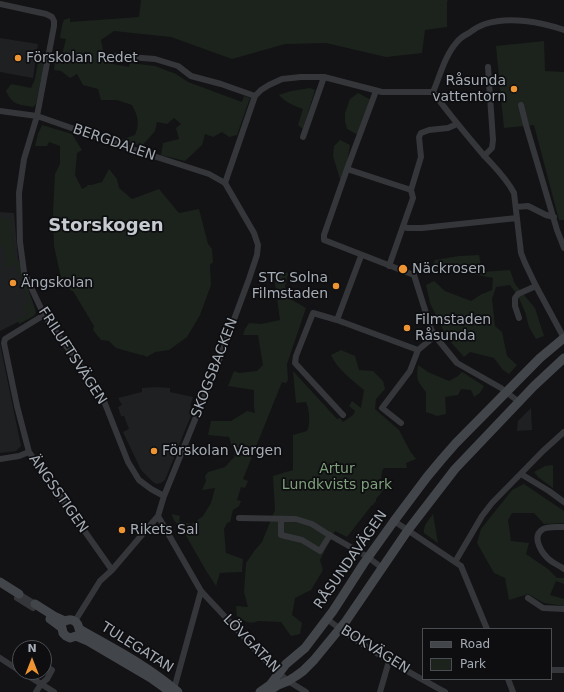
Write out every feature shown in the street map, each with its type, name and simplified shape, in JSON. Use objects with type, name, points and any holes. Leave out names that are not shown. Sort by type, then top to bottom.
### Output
[{"type":"street","name":"FRILUFTSVÄGEN","points":[[0,4],[46,14],[52,17],[54,21],[37,116],[24,159],[19,193],[20,242],[24,272],[44,315],[102,396],[128,462],[139,480],[164,496]]},
{"type":"street","points":[[433,92],[450,52],[457,41],[464,35],[480,26],[497,21],[517,20],[537,22],[564,30]]},
{"type":"street","points":[[116,56],[155,59],[178,66],[191,76],[221,84],[255,96]]},
{"type":"street","points":[[484,156],[492,148],[494,140],[488,67]]},
{"type":"street","points":[[225,184],[255,96],[265,87],[282,79],[324,77],[376,91],[433,92]]},
{"type":"street","points":[[303,138],[324,77]]},
{"type":"street","points":[[376,91],[347,168],[324,240],[361,256],[414,275],[431,329],[457,363],[507,392],[519,402]]},
{"type":"street","points":[[433,92],[484,156],[510,185],[514,193],[516,218],[521,253],[524,263],[564,338]]},
{"type":"street","points":[[521,105],[526,126],[564,248]]},
{"type":"street","name":"BERGDALEN","points":[[0,111],[37,116],[209,174],[225,184]]},
{"type":"street","points":[[389,266],[413,198],[411,190],[421,157],[421,133],[429,130],[448,128],[458,124]]},
{"type":"street","points":[[347,168],[411,190]]},
{"type":"street","name":"SKOGSBACKEN","points":[[77,629],[100,581],[112,570],[158,516],[164,496],[216,368],[257,255],[258,245],[254,233],[225,184]]},
{"type":"street","points":[[516,207],[528,206],[546,215],[554,217]]},
{"type":"street","points":[[402,227],[422,228],[516,218]]},
{"type":"street","points":[[337,320],[361,256]]},
{"type":"street","points":[[518,318],[515,298],[518,294],[536,286]]},
{"type":"street","points":[[343,415],[295,363],[296,356],[313,313],[337,320],[418,350]]},
{"type":"street","name":"ÄNGSSTIGEN","points":[[44,315],[5,339],[4,343],[17,406],[29,452],[112,570]]},
{"type":"street","points":[[401,423],[382,408],[410,371],[418,350],[435,336]]},
{"type":"street","name":"RÅSUNDAVÄGEN","points":[[260,692],[270,685],[286,664],[305,648],[327,619],[394,521],[427,477],[452,448],[540,358],[564,338]]},
{"type":"street","points":[[267,692],[303,671],[314,660],[340,629],[408,530],[455,470],[534,386],[564,358]]},
{"type":"street","points":[[455,562],[482,516],[492,503],[564,432]]},
{"type":"street","points":[[0,458],[19,456],[29,452]]},
{"type":"street","points":[[521,474],[564,502]]},
{"type":"street","points":[[158,516],[201,591],[174,691]]},
{"type":"street","points":[[240,518],[296,519],[312,524],[382,568]]},
{"type":"street","points":[[281,519],[281,535],[302,540],[320,551],[330,535]]},
{"type":"street","points":[[394,521],[461,566],[487,628]]},
{"type":"street","points":[[564,527],[546,528],[539,533],[538,539],[538,546],[544,555],[564,569]]},
{"type":"street","name":"TULEGATAN","points":[[0,582],[18,596],[54,616],[64,625]]},
{"type":"street","name":"TULEGATAN","points":[[0,588],[18,596]]},
{"type":"street","name":"LÖVGATAN","points":[[201,591],[279,673],[288,681],[306,692]]},
{"type":"street","points":[[528,598],[543,608],[564,609]]},
{"type":"street","name":"BOKVÄGEN","points":[[327,619],[389,661],[422,679]]},
{"type":"street","name":"TULEGATAN","points":[[77,629],[70,638],[63,633],[64,625],[69,620],[77,629],[146,668],[174,691]]},
{"type":"street","points":[[0,658],[12,665]]},
{"type":"street","points":[[380,692],[389,661]]},
{"type":"street","points":[[552,670],[564,670]]},
{"type":"street","points":[[35,680],[54,692]]},
{"type":"street","points":[[36,692],[46,680]]},
{"type":"street","name":"BOKVÄGEN","points":[[423,680],[445,692]]},
{"type":"street","points":[[508,680],[512,692]]},
{"type":"shaded area","name":"Förskolan Redet","points":[[0,38],[38,44],[33,78],[0,72]]},
{"type":"shaded area","name":"Ängskolan","points":[[0,212],[14,213],[18,258],[36,313],[0,331]]},
{"type":"shaded area","points":[[0,344],[21,446],[16,451],[0,453]]},
{"type":"shaded area","name":"Förskolan Vargen","points":[[142,388],[170,388],[170,392],[193,397],[190,406],[194,408],[165,480],[156,484],[141,470],[123,432],[129,429],[124,416],[121,416],[118,407],[122,405],[118,398],[142,392]]},
{"type":"shaded area","points":[[531,408],[532,430],[517,431],[518,421]]},
{"type":"green space","points":[[141,0],[449,0],[447,1],[447,27],[425,30],[422,53],[386,57],[326,43],[285,44],[232,59],[171,37],[114,31],[101,40],[103,50],[113,64],[129,67],[130,63],[155,66],[176,74],[188,82],[242,102],[244,96],[250,98],[237,135],[229,137],[222,132],[213,137],[205,134],[202,145],[185,161],[161,155],[163,143],[179,139],[176,128],[181,124],[174,118],[167,124],[157,122],[155,131],[142,146],[121,140],[135,135],[137,131],[138,120],[132,105],[117,100],[101,100],[98,89],[83,85],[77,74],[70,78],[61,71],[54,70],[55,60],[61,59],[66,39],[60,38],[64,20],[70,18],[70,22],[139,17]]},
{"type":"green space","points":[[544,41],[545,71],[564,72],[564,220],[559,220],[534,125],[504,128],[496,46]]},
{"type":"green space","points":[[38,62],[44,64],[36,104],[33,107],[16,104],[6,91],[11,84],[31,88],[35,79]]},
{"type":"green space","points":[[310,88],[315,90],[303,129],[298,125],[303,109],[290,104],[279,95],[291,91]]},
{"type":"green space","points":[[358,93],[371,100],[360,136],[347,129],[345,121],[345,113],[350,99]]},
{"type":"green space","points":[[42,125],[72,134],[82,150],[77,153],[75,175],[82,189],[88,185],[102,182],[109,169],[117,179],[119,188],[132,199],[159,189],[179,213],[199,209],[208,244],[212,249],[213,262],[210,265],[211,285],[200,315],[187,337],[169,350],[155,352],[147,357],[116,348],[109,341],[101,340],[93,330],[94,326],[73,291],[70,290],[69,283],[65,276],[62,282],[54,246],[53,211],[55,174],[60,164],[60,146],[49,142],[47,146],[35,146]]},
{"type":"green space","points":[[340,140],[350,145],[345,175],[340,179],[333,156],[334,146]]},
{"type":"green space","points":[[0,218],[11,220],[15,257],[16,260],[18,260],[36,312],[34,316],[19,324],[18,319],[27,315],[23,305],[29,303],[15,265],[6,268],[4,265],[6,264],[4,246],[0,246]]},
{"type":"green space","points":[[479,255],[482,272],[510,270],[515,284],[535,308],[544,336],[536,339],[529,327],[525,312],[518,296],[510,285],[496,287],[492,299],[495,326],[502,332],[507,356],[517,365],[509,374],[503,370],[494,358],[470,352],[464,357],[447,338],[430,303],[426,285],[434,281],[445,291],[471,301],[492,290],[493,278],[448,269],[438,274],[431,270],[435,260],[459,256]]},
{"type":"green space","points":[[278,270],[288,273],[285,287],[292,300],[306,308],[287,364],[288,380],[286,383],[282,382],[243,479],[248,481],[245,488],[241,487],[237,500],[241,501],[239,506],[233,510],[230,522],[227,523],[224,529],[226,553],[243,559],[242,572],[220,573],[216,586],[180,525],[174,521],[172,514],[180,516],[179,521],[192,524],[203,516],[211,503],[215,488],[202,490],[206,481],[205,476],[208,472],[225,467],[235,456],[229,437],[208,435],[211,421],[231,421],[247,411],[255,413],[254,390],[228,386],[234,371],[239,373],[257,371],[263,365],[258,335],[243,335],[249,323],[261,324],[280,320],[274,276]]},
{"type":"green space","name":"Artur Lundkvists park","points":[[341,350],[355,356],[359,370],[373,371],[383,381],[385,389],[376,399],[375,409],[399,430],[416,459],[406,463],[407,468],[384,468],[382,471],[380,487],[385,488],[373,505],[347,537],[335,531],[320,560],[323,570],[311,590],[295,598],[292,615],[302,623],[300,634],[291,636],[281,622],[258,621],[252,623],[244,621],[237,616],[236,606],[248,607],[244,592],[246,563],[262,542],[275,510],[273,476],[293,470],[293,435],[307,431],[309,424],[306,402],[296,403],[293,371],[337,419],[340,418],[343,422],[353,415],[355,411],[349,406],[352,401],[361,408],[364,390],[341,370],[331,355]]},
{"type":"green space","points":[[418,365],[428,372],[449,381],[462,372],[484,386],[480,393],[474,397],[471,390],[461,389],[458,395],[445,397],[446,414],[437,416],[426,412],[426,392],[418,380]]},
{"type":"green space","points":[[553,465],[553,488],[538,477],[534,472],[545,466]]},
{"type":"green space","points":[[524,484],[564,511],[564,523],[544,524],[534,513],[512,513],[508,520],[511,541],[529,543],[526,554],[548,569],[557,578],[564,578],[564,584],[556,581],[550,595],[564,599],[564,606],[544,603],[528,594],[509,600],[505,578],[494,573],[477,543],[481,529],[512,490]]},
{"type":"green space","points":[[433,514],[438,543],[424,533],[425,525]]},
{"type":"place","name":"Förskolan Redet","points":[[18,58]]},
{"type":"place","name":"Råsunda vattentorn","points":[[514,89]]},
{"type":"place","name":"Näckrosen","points":[[403,269]]},
{"type":"place","name":"Ängskolan","points":[[13,283]]},
{"type":"place","name":"STC Solna Filmstaden","points":[[336,286]]},
{"type":"place","name":"Filmstaden Råsunda","points":[[407,328]]},
{"type":"place","name":"Förskolan Vargen","points":[[154,451]]},
{"type":"place","name":"Rikets Sal","points":[[122,530]]},
{"type":"district","name":"Storskogen","points":[[106,226]]}]
